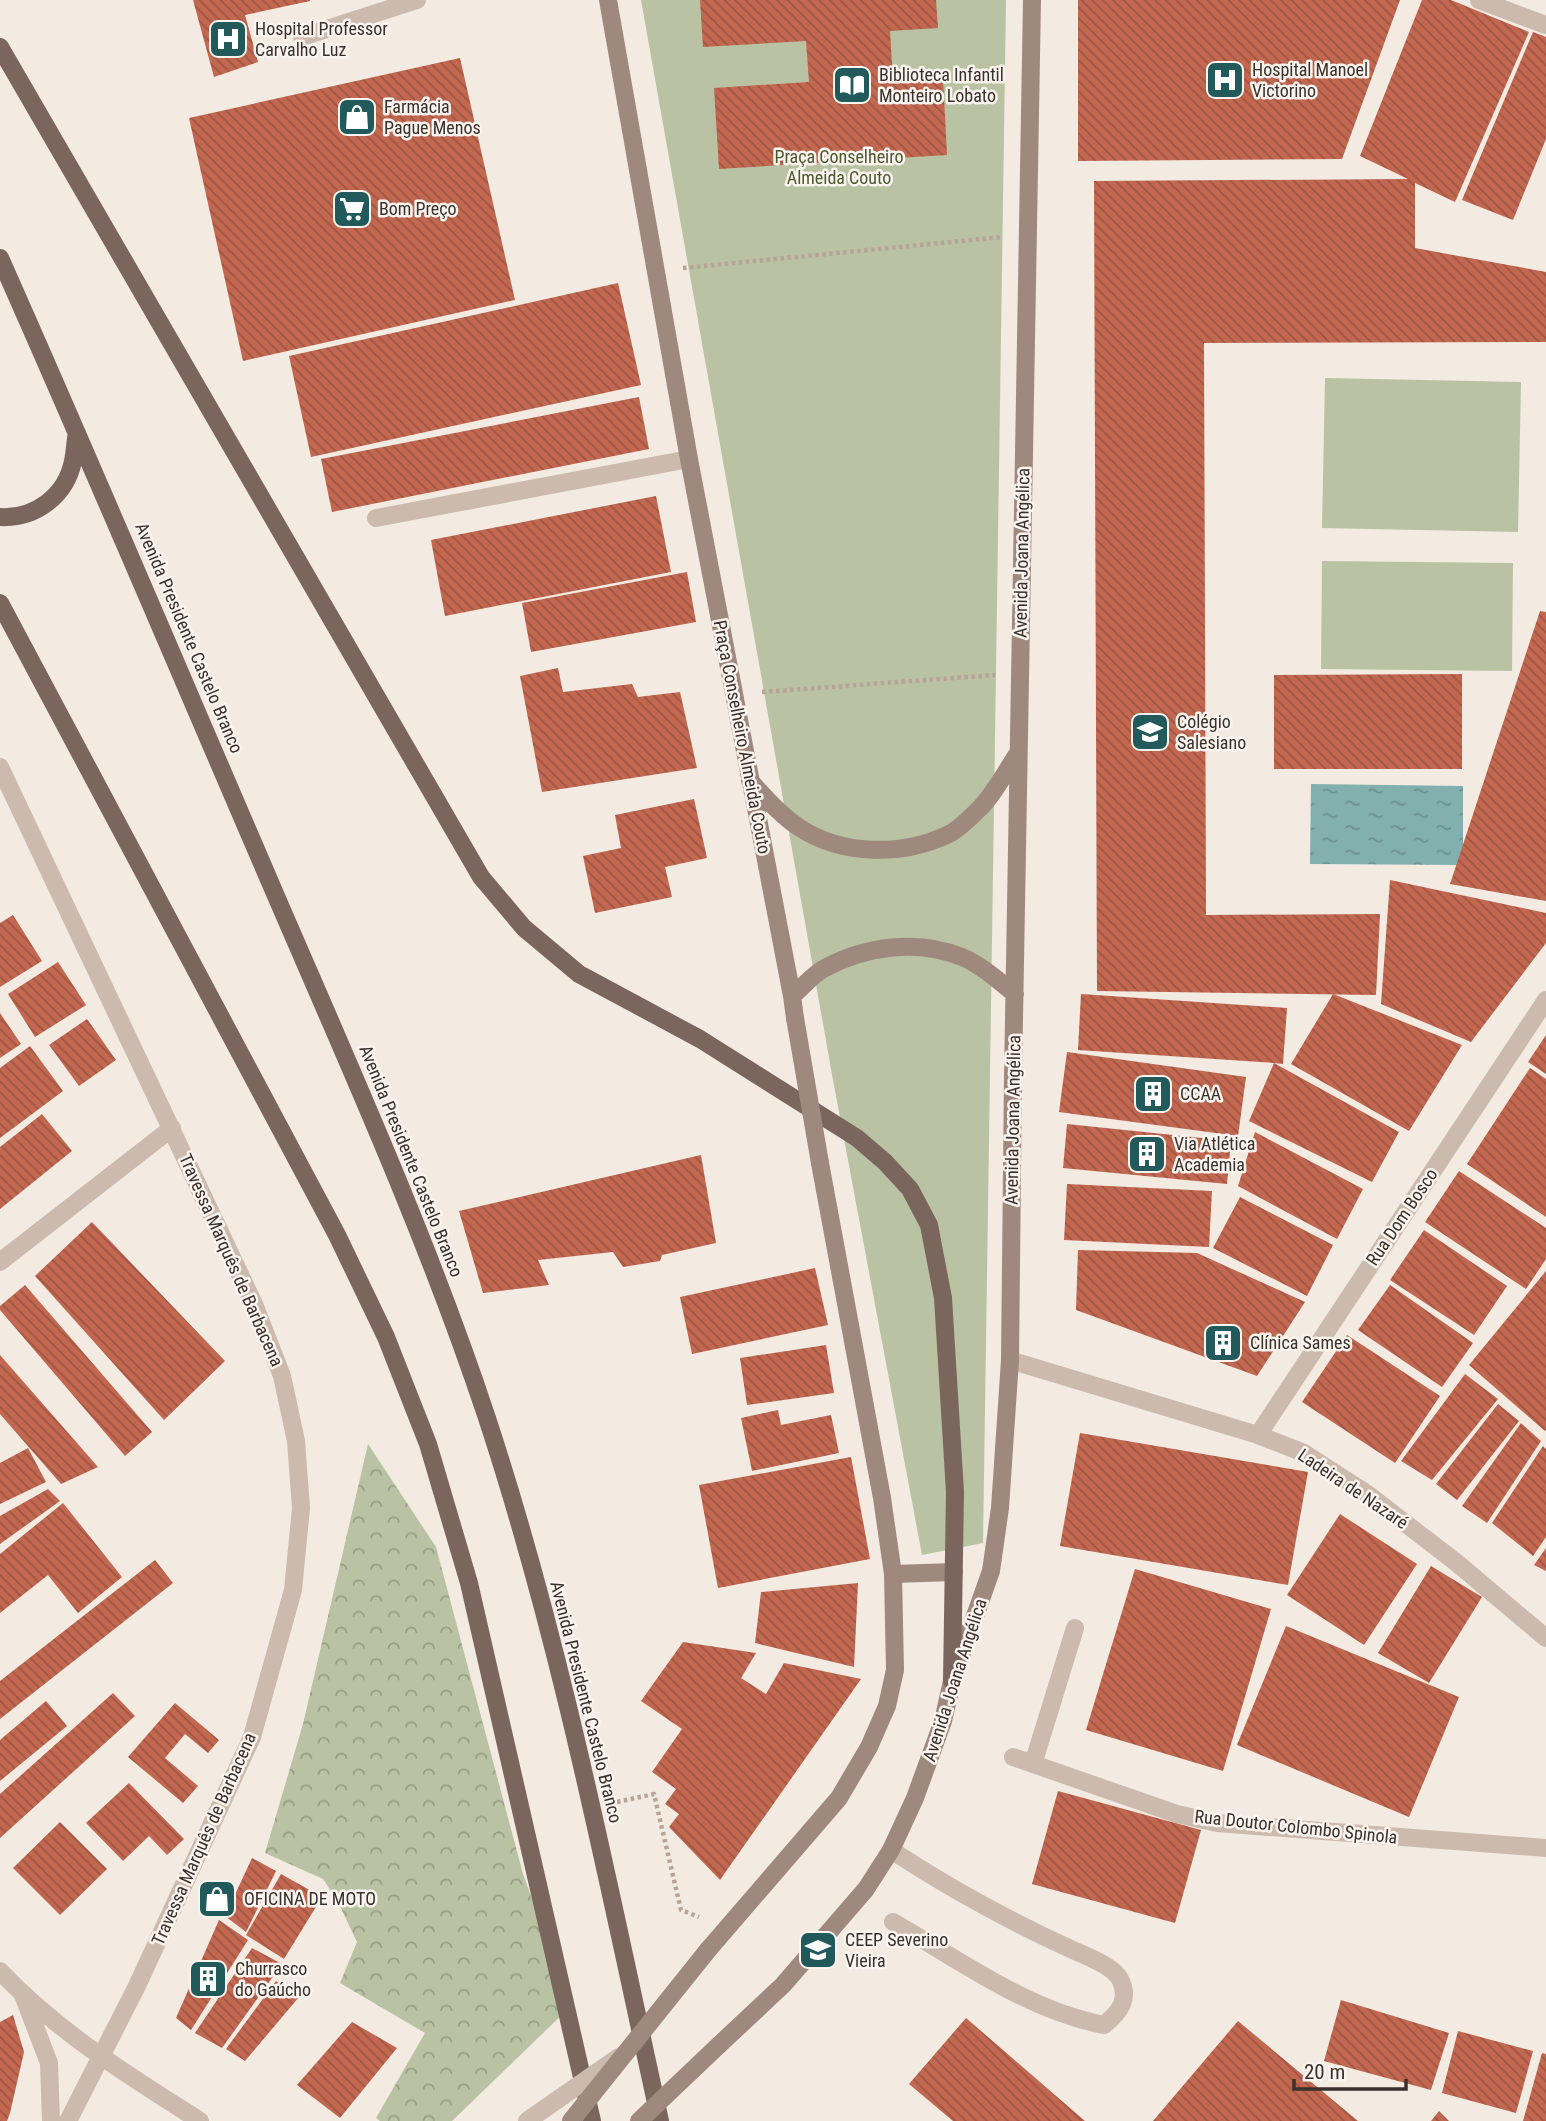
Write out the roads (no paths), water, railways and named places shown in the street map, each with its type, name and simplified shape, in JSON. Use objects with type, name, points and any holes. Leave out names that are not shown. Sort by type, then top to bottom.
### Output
[{"type":"main road","name":"Praça Conselheiro Almeida Couto","points":[[608,0],[689,458],[792,996],[882,1498],[893,1574]]},
{"type":"main road","name":"Avenida Joana Angélica","points":[[639,2121],[783,1985],[866,1889],[891,1850],[915,1797],[939,1732],[952,1681],[991,1571],[1000,1508],[1010,1360],[1032,0]]},
{"type":"main road","points":[[0,47],[481,877],[524,928],[579,974],[701,1039],[857,1138],[886,1161],[910,1189],[929,1226],[943,1298],[955,1492],[952,1681]]},
{"type":"main road","name":"Avenida Presidente Castelo Branco","points":[[0,258],[408,1202],[451,1314],[488,1421],[550,1632],[660,2121]]},
{"type":"main road","points":[[0,517],[30,514],[52,500],[65,483],[73,463],[77,431]]},
{"type":"main road","points":[[0,603],[337,1235],[386,1337],[428,1444],[469,1583],[592,2121]]},
{"type":"main road","points":[[750,780],[775,807],[800,828],[833,845],[874,850],[918,846],[952,833],[981,808],[1018,753]]},
{"type":"main road","points":[[792,996],[823,969],[862,951],[900,947],[937,949],[963,957],[991,974],[1015,994]]},
{"type":"main road","points":[[571,2121],[708,1950],[839,1797],[869,1747],[887,1706],[895,1670],[893,1574],[954,1572]]},
{"type":"street","points":[[303,37],[416,0]]},
{"type":"street","points":[[1479,0],[1546,25]]},
{"type":"street","points":[[376,518],[689,458]]},
{"type":"street","name":"Travessa Marquês de Barbacena","points":[[0,767],[254,1304],[282,1376],[296,1441],[301,1508],[293,1590],[252,1737],[136,1988],[68,2121]]},
{"type":"street","name":"Rua Dom Bosco","points":[[1258,1434],[1546,1000]]},
{"type":"street","points":[[0,1262],[172,1128]]},
{"type":"street","name":"Ladeira de Nazaré","points":[[1010,1360],[1258,1434],[1304,1453],[1366,1493],[1457,1563],[1546,1638]]},
{"type":"street","points":[[1033,1764],[1075,1628]]},
{"type":"street","name":"Rua Doutor Colombo Spinola","points":[[1013,1756],[1177,1814],[1217,1823],[1546,1848]]},
{"type":"street","points":[[891,1850],[1030,1930],[1098,1961],[1119,1977],[1125,1997],[1117,2014],[1104,2025],[1062,2015],[996,1983],[893,1922]]},
{"type":"street","points":[[0,1971],[23,1995],[101,2057],[200,2121]]},
{"type":"street","points":[[23,1995],[49,2063],[51,2121]]},
{"type":"street","points":[[527,2121],[622,2055]]},
{"type":"water","points":[[1311,784],[1463,786],[1463,865],[1310,864]]},
{"type":"place","name":"Hospital Professor Carvalho Luz","points":[[228,39]]},
{"type":"place","name":"Hospital Manoel Victorino","points":[[1225,80]]},
{"type":"place","name":"Biblioteca Infantil Monteiro Lobato","points":[[852,85]]},
{"type":"place","name":"Farmácia Pague Menos","points":[[357,117]]},
{"type":"place","name":"Bom Preço","points":[[352,209]]},
{"type":"place","name":"Colégio Salesiano","points":[[1150,732]]},
{"type":"place","name":"CCAA","points":[[1153,1094]]},
{"type":"place","name":"Via Atlética Academia","points":[[1147,1154]]},
{"type":"place","name":"Clínica Sames","points":[[1223,1343]]},
{"type":"place","name":"OFICINA DE MOTO","points":[[217,1899]]},
{"type":"place","name":"CEEP Severino Vieira","points":[[818,1950]]},
{"type":"place","name":"Churrasco do Gaúcho","points":[[208,1979]]}]
